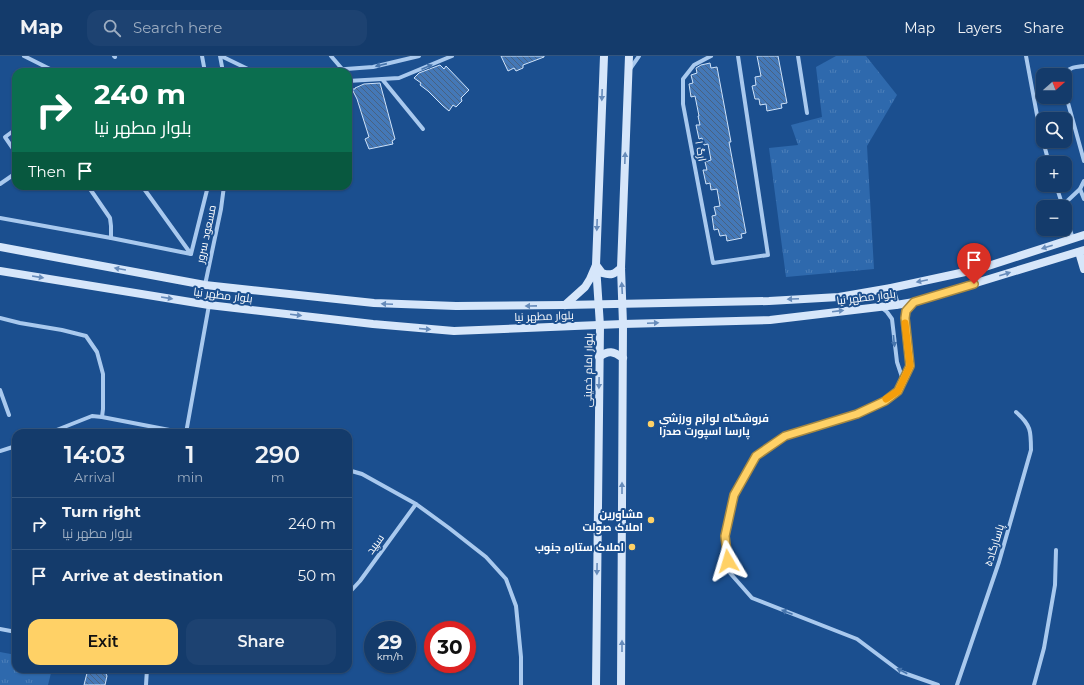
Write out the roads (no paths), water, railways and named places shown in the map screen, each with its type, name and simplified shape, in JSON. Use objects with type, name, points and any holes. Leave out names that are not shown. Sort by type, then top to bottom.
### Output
[{"type":"main road","name":"بلوار امام خمینی","points":[[596,685],[600,326],[596,265],[604,56]]},
{"type":"main road","points":[[621,685],[623,303],[621,268],[629,56]]},
{"type":"main road","name":"بلوار مطهر نیا","points":[[0,247],[205,285],[374,303],[456,306],[565,306],[623,303],[769,301],[839,296],[891,288],[979,269],[1084,235]]},
{"type":"main road","points":[[1081,251],[1084,269]]},
{"type":"main road","name":"بلوار مطهر نیا","points":[[0,270],[209,305],[373,324],[454,331],[770,320],[896,305],[914,302],[1081,251]]},
{"type":"main road","points":[[596,265],[602,274],[608,275],[614,274],[621,268]]},
{"type":"main road","points":[[565,306],[585,287],[596,265]]},
{"type":"main road","points":[[891,288],[896,305]]},
{"type":"main road","points":[[599,357],[605,353],[611,352],[623,358]]},
{"type":"street","points":[[24,56],[48,68]]},
{"type":"street","points":[[202,56],[204,68]]},
{"type":"street","points":[[220,56],[222,68]]},
{"type":"street","points":[[220,56],[246,68]]},
{"type":"street","points":[[331,56],[341,68]]},
{"type":"street","points":[[352,69],[372,67],[418,56]]},
{"type":"street","points":[[352,82],[399,78],[452,56]]},
{"type":"street","points":[[628,71],[639,56]]},
{"type":"street","name":"ارگ ۱","points":[[711,56],[694,65],[683,79],[684,104],[713,263],[768,255],[738,56]]},
{"type":"street","points":[[798,56],[807,113]]},
{"type":"street","points":[[1026,56],[1036,112]]},
{"type":"street","points":[[1072,68],[1084,66]]},
{"type":"street","points":[[382,79],[423,128]]},
{"type":"street","points":[[1068,104],[1084,161]]},
{"type":"street","points":[[12,132],[4,137],[12,148]]},
{"type":"street","points":[[0,184],[12,176]]},
{"type":"street","points":[[1084,180],[1082,189],[1084,199]]},
{"type":"street","points":[[1070,200],[1082,189]]},
{"type":"street","points":[[91,190],[110,218],[110,238]]},
{"type":"street","points":[[145,190],[191,254]]},
{"type":"street","points":[[191,254],[207,190]]},
{"type":"street","name":"مسعود سرور","points":[[205,285],[223,190]]},
{"type":"street","points":[[0,218],[191,254]]},
{"type":"street","points":[[914,302],[906,311],[905,318],[910,366],[898,391],[885,401],[857,414],[785,436],[756,456],[734,495],[725,536],[730,573],[752,598],[857,639],[901,672],[938,685]]},
{"type":"street","points":[[187,429],[209,305]]},
{"type":"street","points":[[880,306],[892,319],[897,362],[903,380]]},
{"type":"street","points":[[0,318],[86,336],[97,352],[104,374],[102,417]]},
{"type":"street","points":[[0,390],[9,415]]},
{"type":"street","name":"پاسارگاد۵","points":[[957,685],[999,562],[1031,450],[1031,434],[1025,420],[1016,412]]},
{"type":"street","points":[[59,429],[92,416],[165,429]]},
{"type":"street","points":[[0,451],[12,447]]},
{"type":"street","points":[[352,471],[362,474],[416,504],[486,558],[506,579],[516,606],[521,657],[521,685]]},
{"type":"street","name":"سپید","points":[[352,590],[360,581],[416,504]]},
{"type":"street","points":[[1034,685],[1044,648],[1055,585],[1056,550]]},
{"type":"street","points":[[0,629],[12,631]]},
{"type":"street","points":[[146,685],[147,673]]},
{"type":"place","name":"فروشگاه لوازم ورزشي پارسا اسپورت صدرا","points":[[651,424]]},
{"type":"place","name":"مشاورین املاک صولت","points":[[651,520]]},
{"type":"place","name":"املاک ستاره جنوب","points":[[632,547]]}]
